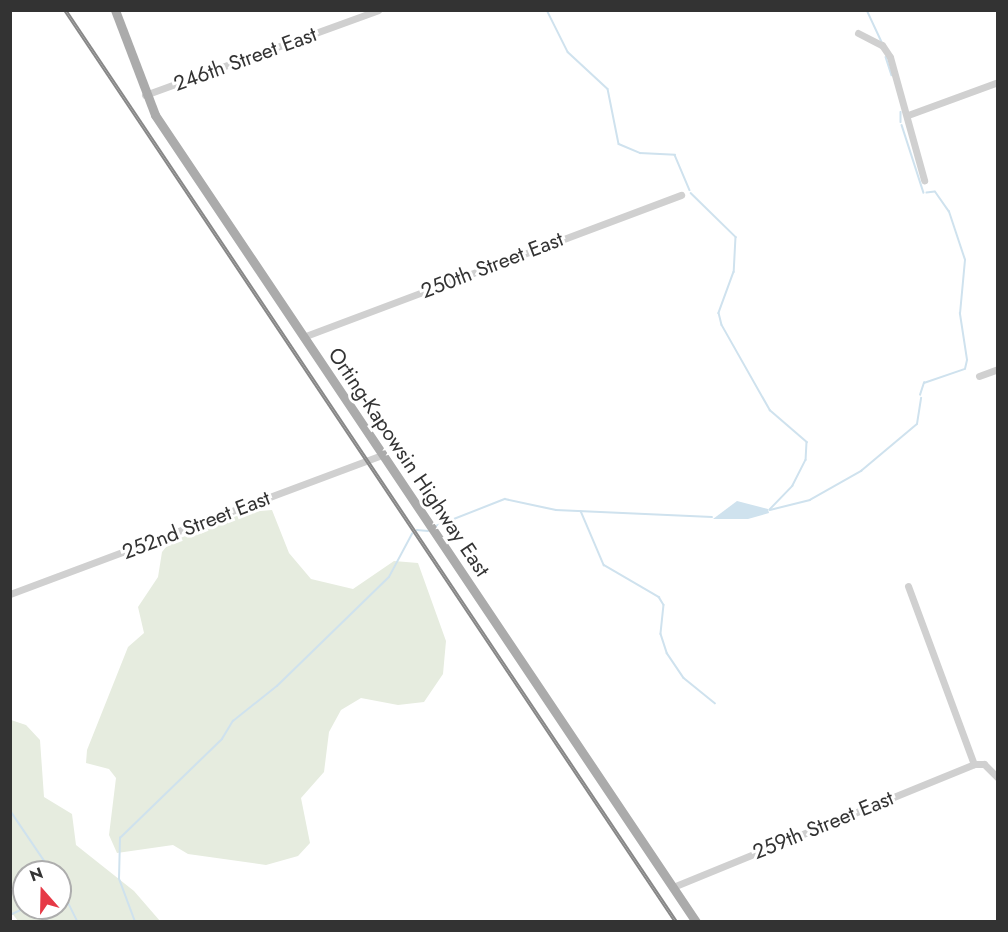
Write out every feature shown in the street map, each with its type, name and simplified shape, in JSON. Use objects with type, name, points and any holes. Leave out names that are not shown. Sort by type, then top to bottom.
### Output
[{"type":"main road","name":"Orting-Kapowsin Highway East","points":[[115,10],[145,96],[303,337],[696,921]]},
{"type":"street","name":"246th Street East","points":[[145,96],[378,10]]},
{"type":"street","points":[[858,33],[887,51],[908,115],[924,180]]},
{"type":"street","points":[[908,115],[998,82]]},
{"type":"street","name":"250th Street East","points":[[303,337],[681,195]]},
{"type":"street","points":[[979,376],[998,369]]},
{"type":"street","name":"252nd Street East","points":[[10,594],[382,455]]},
{"type":"street","points":[[908,586],[974,764],[984,764],[998,778]]},
{"type":"street","name":"259th Street East","points":[[673,887],[974,764]]},
{"type":"shaded area","points":[[272,510],[289,553],[311,579],[353,589],[394,561],[418,563],[446,641],[443,674],[424,702],[398,705],[361,698],[341,710],[329,732],[324,772],[301,798],[310,843],[298,856],[266,865],[188,854],[173,845],[117,853],[109,835],[116,778],[109,769],[86,763],[87,750],[128,647],[144,633],[138,607],[158,577],[162,552],[170,542],[247,512]]},
{"type":"shaded area","points":[[11,720],[26,725],[40,740],[44,797],[72,814],[76,845],[134,891],[160,921],[18,921],[72,920],[72,860],[12,860],[12,913]]},
{"type":"water","points":[[737,501],[768,509],[769,513],[748,519],[713,519]]},
{"type":"waterway","points":[[547,10],[568,52],[608,89],[619,144],[640,153],[675,155],[690,190]]},
{"type":"waterway","points":[[867,10],[882,42]]},
{"type":"waterway","points":[[886,57],[892,75]]},
{"type":"waterway","points":[[901,112],[901,122]]},
{"type":"waterway","points":[[902,125],[924,193]]},
{"type":"waterway","points":[[920,395],[924,383],[965,369],[967,360],[960,314],[965,260],[949,212],[935,192],[927,193]]},
{"type":"waterway","points":[[691,193],[736,237],[734,272],[719,313],[722,325],[770,410],[807,442],[806,460],[793,486],[770,510]]},
{"type":"waterway","points":[[770,510],[810,500],[861,471],[917,424],[921,398]]},
{"type":"waterway","points":[[436,526],[505,499],[556,510],[712,517]]},
{"type":"waterway","points":[[581,511],[604,565],[659,597],[664,605],[661,634],[667,653],[684,678],[715,703]]},
{"type":"waterway","points":[[417,530],[428,531]]},
{"type":"waterway","points":[[135,922],[119,879],[120,838],[222,739],[233,721],[277,686],[389,577],[412,534]]},
{"type":"waterway","points":[[10,810],[44,860]]},
{"type":"waterway","points":[[72,910],[78,922]]},
{"type":"railway","points":[[65,10],[676,922]]}]
